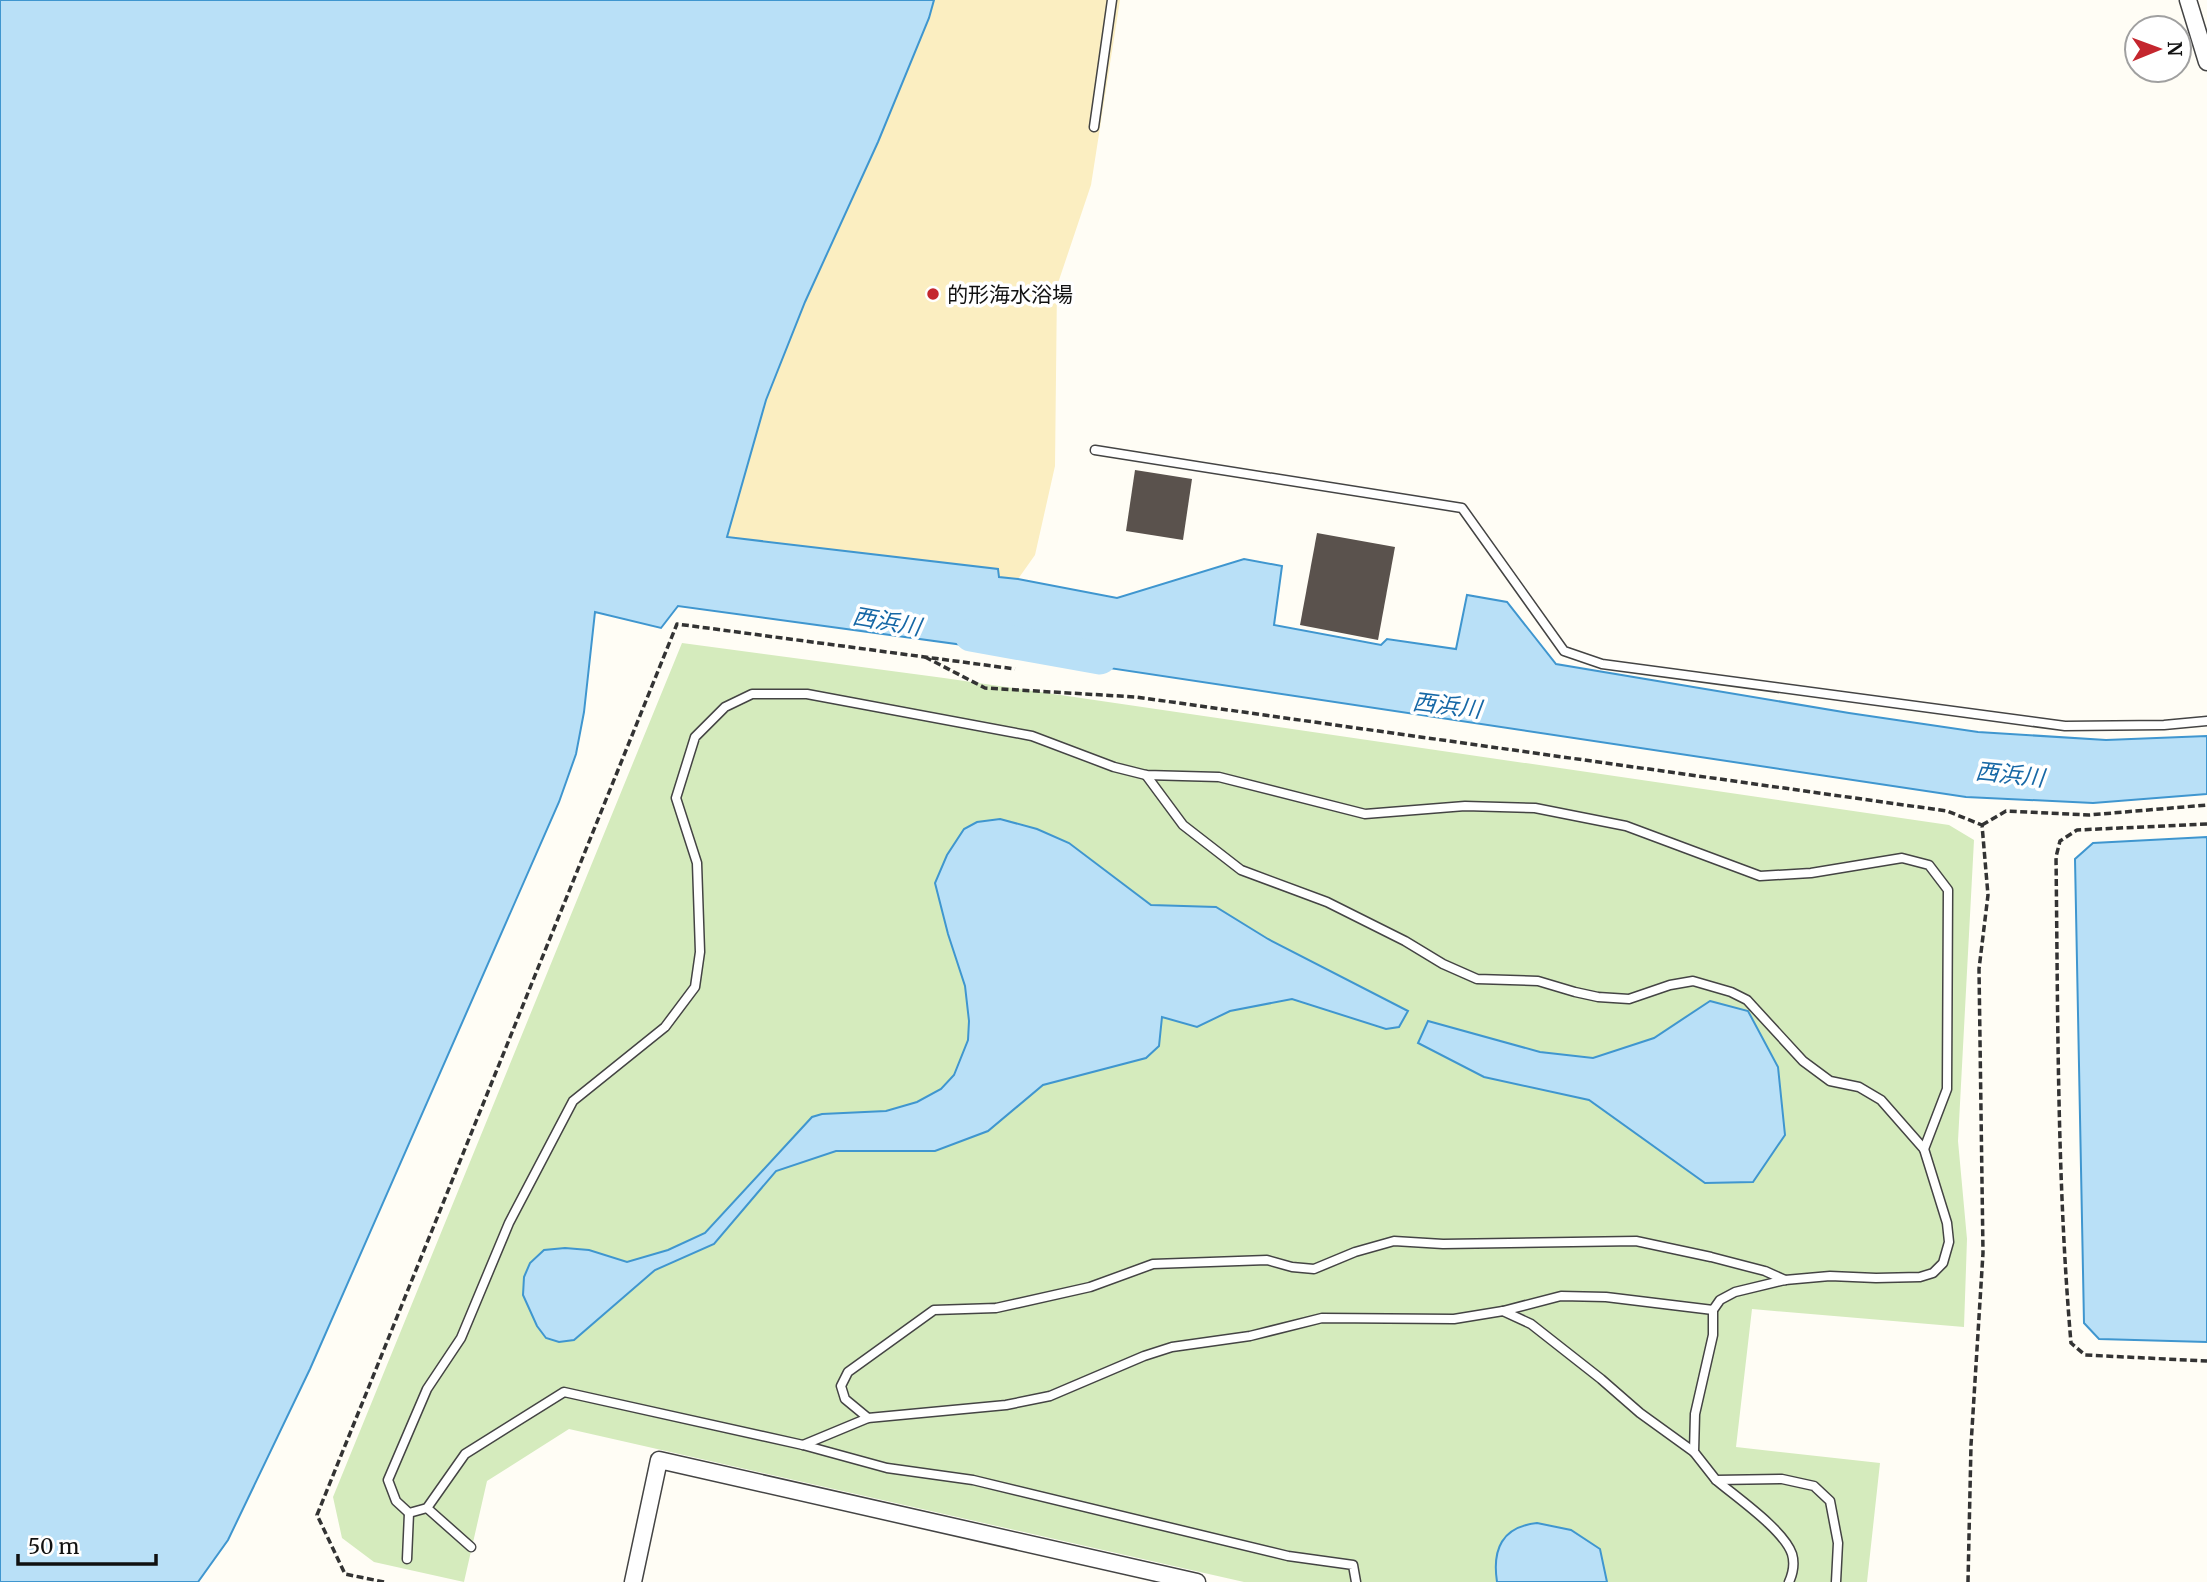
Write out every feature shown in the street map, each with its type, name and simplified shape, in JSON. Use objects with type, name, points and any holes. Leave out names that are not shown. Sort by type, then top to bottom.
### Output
[{"type":"street","points":[[2188,0],[2207,62]]},
{"type":"street","points":[[634,1582],[659,1460],[1196,1582]]},
{"type":"lane","points":[[1094,127],[1112,0]]},
{"type":"lane","points":[[1095,450],[1462,508],[1564,651],[1602,664],[2065,726],[2164,725],[2207,721]]},
{"type":"lane","points":[[407,1559],[409,1513],[397,1501],[388,1480],[426,1389],[461,1338],[509,1223],[573,1101],[665,1027],[695,987],[700,952],[697,863],[676,798],[695,737],[725,707],[752,694],[807,694],[1032,736],[1114,767],[1146,775],[1219,777],[1365,814],[1465,806],[1535,808],[1626,826],[1760,876],[1811,873],[1902,858],[1929,865],[1948,890],[1947,1089],[1924,1149]]},
{"type":"lane","points":[[1146,775],[1183,825],[1241,870],[1327,902],[1405,941],[1443,964],[1477,979],[1538,981],[1598,997],[1629,999],[1670,985],[1693,981],[1731,992],[1747,1000],[1803,1061],[1830,1081],[1859,1087],[1881,1100],[1924,1149],[1947,1223],[1949,1242],[1943,1262],[1933,1273],[1920,1277],[1830,1276],[1785,1280],[1735,1292],[1720,1300],[1713,1310],[1713,1335],[1695,1414],[1694,1452]]},
{"type":"lane","points":[[868,1418],[845,1399],[841,1386],[848,1372],[934,1310],[996,1308],[1090,1287],[1153,1264],[1267,1260],[1292,1267],[1314,1269],[1355,1252],[1395,1241],[1443,1244],[1636,1241],[1765,1271],[1785,1280]]},
{"type":"lane","points":[[803,1444],[868,1418],[1006,1405],[1050,1396],[1172,1347],[1250,1336],[1322,1318],[1454,1319],[1503,1311],[1561,1296],[1606,1297],[1713,1310]]},
{"type":"lane","points":[[1503,1311],[1531,1325],[1640,1413],[1694,1452],[1716,1480],[1774,1528],[1792,1554],[1793,1572],[1789,1582]]},
{"type":"lane","points":[[409,1513],[427,1508],[465,1454],[564,1392],[803,1444],[887,1468],[974,1480],[1288,1556],[1353,1565],[1356,1582]]},
{"type":"lane","points":[[1716,1480],[1782,1479],[1814,1486],[1830,1502],[1839,1543],[1836,1582]]},
{"type":"lane","points":[[427,1508],[471,1547]]},
{"type":"path","points":[[384,1582],[345,1574],[317,1516],[677,624],[1015,669]]},
{"type":"path","points":[[925,657],[985,688],[1136,697],[1947,811],[1982,825]]},
{"type":"path","points":[[1982,825],[2006,811],[2089,815],[2207,805]]},
{"type":"path","points":[[2207,824],[2077,830],[2060,841],[2056,857],[2060,1174],[2071,1343],[2085,1355],[2207,1361]]},
{"type":"path","points":[[1968,1582],[1970,1445],[1983,1253],[1979,969],[1988,895],[1982,825]]},
{"type":"green space","points":[[682,643],[944,678],[1949,825],[1974,840],[1958,1141],[1967,1239],[1964,1327],[1752,1309],[1736,1447],[1880,1463],[1867,1582],[1244,1582],[569,1429],[487,1481],[464,1582],[374,1562],[342,1538],[333,1497]]},
{"type":"sand","name":"的形海水浴場","points":[[934,0],[1120,0],[1091,185],[1057,286],[1055,466],[1035,555],[1018,579],[999,577],[998,569],[727,537],[766,400],[805,302],[878,142]]},
{"type":"water","points":[[0,0],[934,0],[878,142],[805,302],[766,400],[727,537],[998,569],[999,577],[1117,598],[1244,559],[1282,566],[1274,625],[1381,645],[1387,639],[1456,649],[1467,595],[1507,602],[1556,664],[1978,732],[2106,740],[2207,736],[2207,794],[2093,803],[1966,797],[1056,660],[1058,642],[1016,635],[1015,652],[678,606],[661,628],[595,612],[584,712],[576,754],[559,802],[310,1369],[228,1540],[198,1582],[0,1582]]},
{"type":"water","points":[[1000,819],[1037,829],[1069,843],[1151,905],[1216,907],[1268,939],[1408,1011],[1399,1027],[1386,1029],[1292,999],[1230,1011],[1197,1027],[1162,1017],[1159,1046],[1146,1058],[1043,1085],[988,1131],[935,1151],[836,1151],[776,1171],[714,1244],[655,1270],[574,1340],[559,1342],[546,1338],[537,1326],[523,1295],[524,1277],[530,1263],[544,1250],[589,1250],[627,1262],[668,1250],[705,1233],[812,1117],[822,1114],[886,1111],[917,1102],[941,1089],[954,1075],[968,1040],[969,1021],[965,986],[935,883],[947,855],[964,829],[977,822]]},
{"type":"water","points":[[2207,837],[2207,1342],[2099,1339],[2084,1323],[2075,859],[2093,843]]},
{"type":"water","points":[[1710,1001],[1748,1011],[1778,1067],[1785,1135],[1753,1182],[1705,1183],[1589,1100],[1484,1077],[1418,1043],[1428,1021],[1540,1052],[1593,1058],[1654,1038]]},
{"type":"water","points":[[1537,1523],[1571,1530],[1600,1549],[1607,1582],[1497,1582],[1496,1559],[1502,1542],[1515,1529]]},
{"type":"building","points":[[1135,470],[1192,479],[1183,540],[1126,531]]},
{"type":"building","points":[[1317,533],[1395,547],[1378,640],[1300,625]]},
{"type":"waterway","name":"西浜川","points":[[971,635],[1100,658]]},
{"type":"place","name":"的形海水浴場","points":[[933,294]]}]
